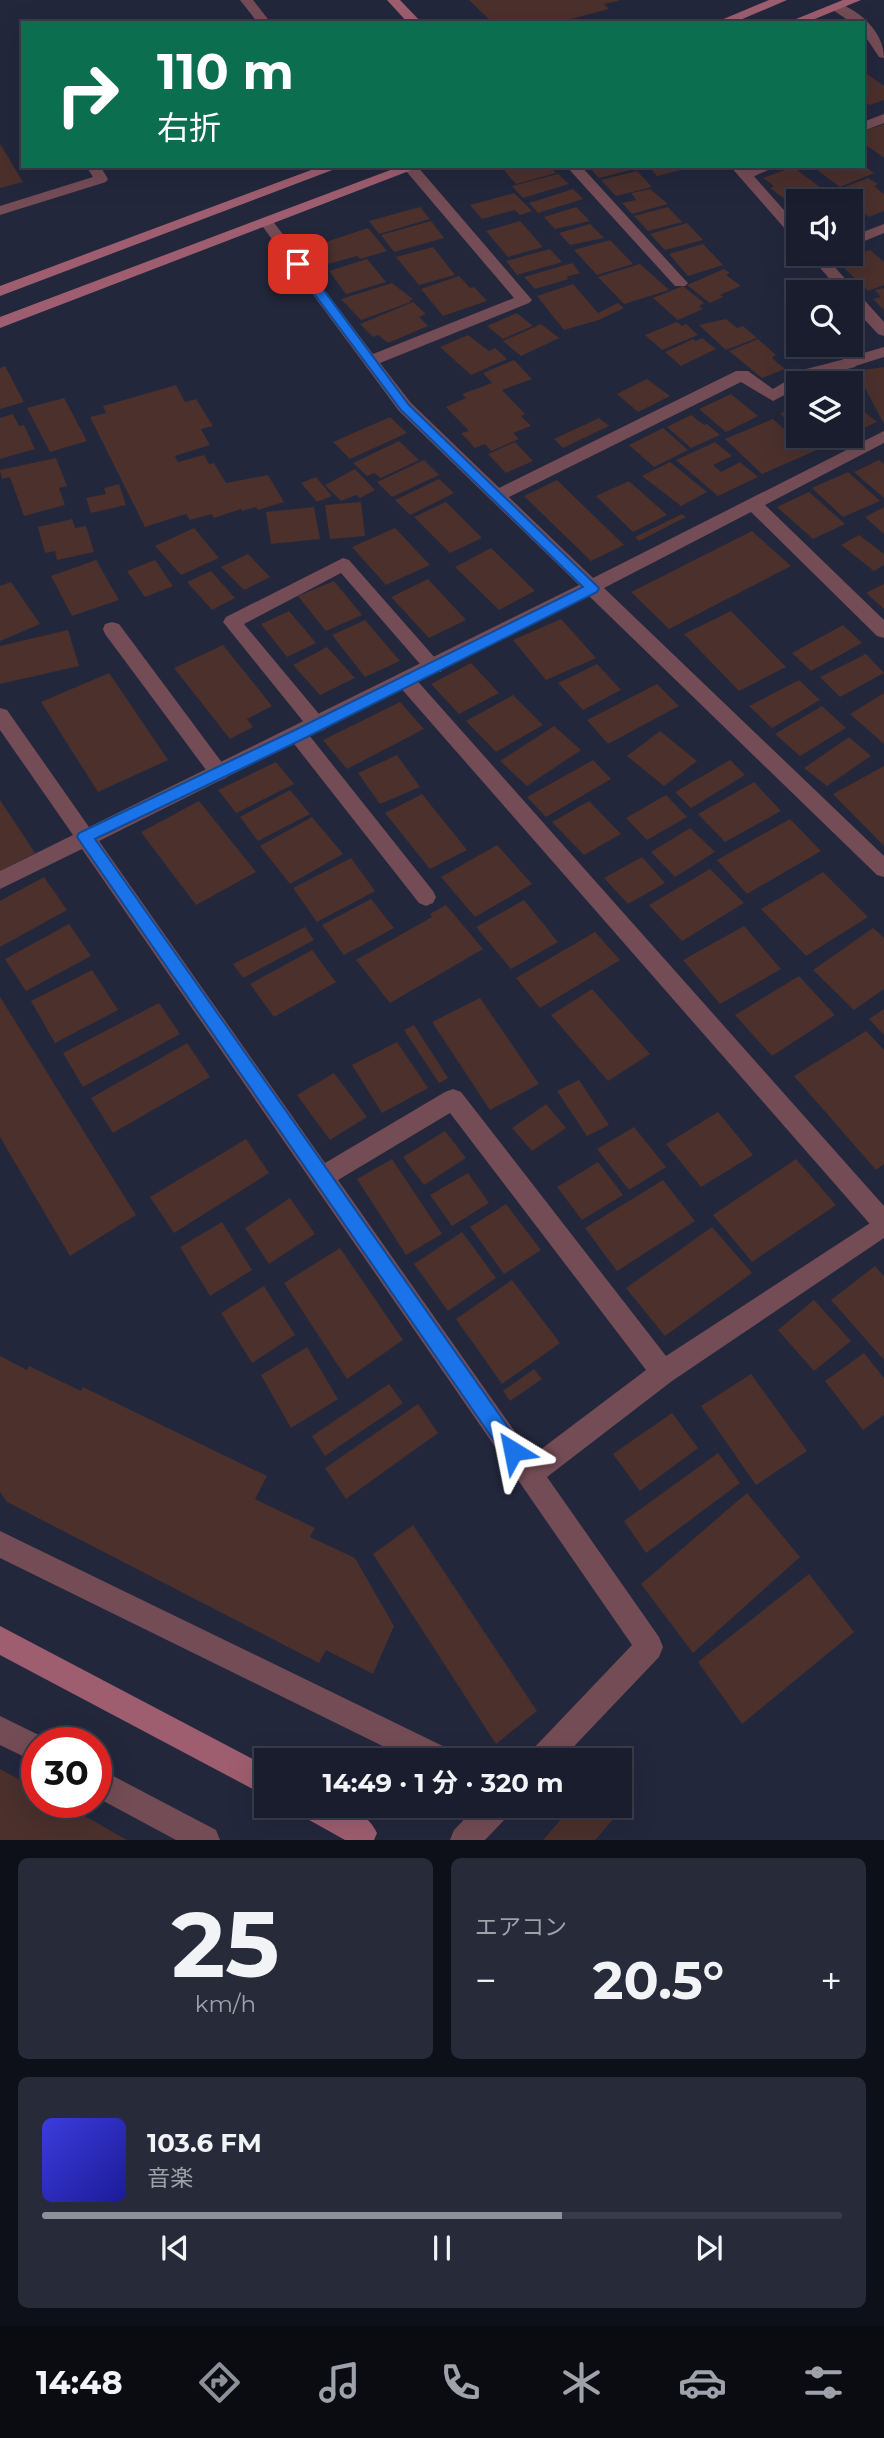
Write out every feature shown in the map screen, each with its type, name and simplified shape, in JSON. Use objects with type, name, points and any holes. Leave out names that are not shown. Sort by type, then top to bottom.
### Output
[{"type":"street","points":[[246,0],[263,21]]},
{"type":"street","points":[[393,0],[414,21]]},
{"type":"street","points":[[725,21],[781,0]]},
{"type":"street","points":[[798,21],[855,0]]},
{"type":"street","points":[[838,7],[859,21]]},
{"type":"street","points":[[865,27],[884,54]]},
{"type":"street","points":[[865,126],[884,118]]},
{"type":"street","points":[[0,211],[101,179],[94,168]]},
{"type":"street","points":[[0,292],[331,168]]},
{"type":"street","points":[[0,323],[410,168]]},
{"type":"street","points":[[370,361],[524,300],[414,168]]},
{"type":"street","points":[[575,168],[680,283]]},
{"type":"street","points":[[741,171],[786,222]]},
{"type":"street","points":[[267,223],[405,407],[884,869]]},
{"type":"street","points":[[863,237],[884,228]]},
{"type":"street","points":[[828,266],[839,280]]},
{"type":"street","points":[[863,308],[884,331]]},
{"type":"street","points":[[497,496],[742,375],[773,397],[812,373],[884,352]]},
{"type":"street","points":[[0,881],[592,588],[884,436]]},
{"type":"street","points":[[753,504],[884,631]]},
{"type":"street","points":[[317,725],[232,622],[343,564],[434,667]]},
{"type":"street","points":[[112,629],[219,773]]},
{"type":"street","points":[[407,681],[884,1224],[663,1372],[529,1474]]},
{"type":"street","points":[[0,715],[649,1647],[553,1748]]},
{"type":"street","points":[[298,735],[426,897]]},
{"type":"street","points":[[322,1177],[453,1099],[663,1372]]},
{"type":"street","points":[[0,1544],[416,1748]]},
{"type":"street","points":[[0,1640],[254,1776]]},
{"type":"street","points":[[0,1730],[21,1741]]},
{"type":"street","points":[[112,1789],[206,1839]]},
{"type":"street","points":[[334,1818],[362,1833]]},
{"type":"street","points":[[464,1839],[486,1818]]},
{"type":"building","points":[[469,0],[618,0],[604,4],[609,9],[563,21],[491,21]]},
{"type":"building","points":[[865,72],[884,86],[884,100],[870,105],[865,102]]},
{"type":"building","points":[[884,124],[884,158],[865,144],[865,130]]},
{"type":"building","points":[[0,144],[23,182],[0,188]]},
{"type":"building","points":[[865,166],[874,173],[840,187],[815,168]]},
{"type":"building","points":[[552,168],[556,173],[516,184],[504,170]]},
{"type":"building","points":[[590,168],[638,168],[599,178]]},
{"type":"building","points":[[651,168],[689,168],[657,176]]},
{"type":"building","points":[[794,168],[823,189],[786,189],[786,200],[770,188],[774,186],[763,178]]},
{"type":"building","points":[[637,171],[652,187],[616,196],[601,180]]},
{"type":"building","points":[[558,174],[569,184],[523,198],[512,186]]},
{"type":"building","points":[[868,178],[878,184],[874,186],[884,194],[884,211],[869,217],[863,213],[863,189],[839,189]]},
{"type":"building","points":[[573,189],[583,199],[538,213],[529,203]]},
{"type":"building","points":[[650,189],[668,204],[632,214],[622,203],[636,200],[631,193]]},
{"type":"building","points":[[514,193],[532,211],[520,215],[515,210],[482,219],[470,205]]},
{"type":"building","points":[[420,207],[430,219],[379,234],[369,221]]},
{"type":"building","points":[[576,207],[590,221],[555,229],[544,217]]},
{"type":"building","points":[[668,207],[682,222],[648,231],[634,216]]},
{"type":"building","points":[[431,221],[444,238],[394,252],[381,235]]},
{"type":"building","points":[[520,221],[543,247],[508,257],[486,231]]},
{"type":"building","points":[[687,223],[703,240],[665,250],[650,234]]},
{"type":"building","points":[[590,224],[604,238],[570,245],[559,233]]},
{"type":"building","points":[[368,228],[387,251],[317,267],[305,249]]},
{"type":"building","points":[[610,240],[633,264],[597,275],[574,250]]},
{"type":"building","points":[[703,244],[723,265],[688,276],[669,254]]},
{"type":"building","points":[[433,247],[455,275],[419,285],[396,257]]},
{"type":"building","points":[[550,249],[562,262],[517,275],[506,261]]},
{"type":"building","points":[[870,250],[884,262],[884,285],[868,291],[863,286],[863,280],[857,280],[842,266],[863,266],[863,252]]},
{"type":"building","points":[[367,259],[386,282],[346,294],[329,271]]},
{"type":"building","points":[[572,263],[580,273],[535,289],[524,277]]},
{"type":"building","points":[[640,264],[669,290],[624,304],[598,277]]},
{"type":"building","points":[[724,269],[730,273],[726,275],[741,286],[720,295],[723,297],[710,303],[687,285]]},
{"type":"building","points":[[459,276],[487,301],[443,316],[421,289]]},
{"type":"building","points":[[392,283],[413,299],[409,301],[411,302],[361,320],[341,299]]},
{"type":"building","points":[[573,284],[598,313],[618,303],[624,308],[599,320],[564,330],[537,296]]},
{"type":"building","points":[[683,286],[704,303],[699,306],[703,309],[678,320],[653,298]]},
{"type":"building","points":[[884,288],[884,310],[873,299],[881,297],[875,290]]},
{"type":"building","points":[[413,302],[426,314],[419,317],[428,326],[388,343],[378,335],[373,337],[360,324]]},
{"type":"building","points":[[517,313],[533,326],[503,339],[487,326]]},
{"type":"building","points":[[726,319],[737,328],[743,326],[757,338],[726,350],[699,325]]},
{"type":"building","points":[[677,322],[682,326],[686,324],[698,335],[662,350],[645,335]]},
{"type":"building","points":[[541,324],[559,338],[521,356],[503,341]]},
{"type":"building","points":[[468,335],[489,351],[495,348],[507,359],[471,375],[440,347]]},
{"type":"building","points":[[702,338],[716,349],[681,366],[665,352],[693,339],[696,341]]},
{"type":"building","points":[[758,339],[776,355],[772,358],[785,369],[762,378],[729,351]]},
{"type":"building","points":[[514,360],[532,379],[502,390],[525,414],[521,416],[531,426],[513,433],[519,439],[491,451],[485,444],[475,448],[461,433],[469,431],[446,407],[466,398],[462,394],[492,383],[483,373]]},
{"type":"building","points":[[5,366],[24,402],[0,409],[0,368]]},
{"type":"building","points":[[884,367],[884,424],[863,384],[863,371],[856,371]]},
{"type":"building","points":[[647,379],[670,396],[638,412],[617,394]]},
{"type":"building","points":[[176,385],[185,402],[196,399],[213,426],[201,429],[210,445],[175,456],[178,462],[204,455],[209,464],[214,463],[226,483],[268,475],[284,502],[258,510],[256,507],[242,511],[241,509],[214,518],[212,514],[190,520],[186,514],[145,527],[90,417],[106,413],[103,406]]},
{"type":"building","points":[[731,394],[758,416],[726,432],[699,409]]},
{"type":"building","points":[[64,398],[87,441],[50,452],[27,408]]},
{"type":"building","points":[[863,411],[877,422],[863,428]]},
{"type":"building","points":[[13,414],[19,426],[24,425],[35,449],[0,459],[0,418]]},
{"type":"building","points":[[691,415],[720,435],[691,448],[667,427]]},
{"type":"building","points":[[390,417],[407,433],[350,459],[333,442]]},
{"type":"building","points":[[599,418],[609,426],[563,448],[554,439]]},
{"type":"building","points":[[773,419],[786,428],[786,448],[819,449],[762,474],[725,439]]},
{"type":"building","points":[[663,428],[688,450],[654,467],[629,445]]},
{"type":"building","points":[[399,441],[419,460],[381,478],[374,473],[367,476],[353,463]]},
{"type":"building","points":[[515,442],[533,461],[506,473],[488,454]]},
{"type":"building","points":[[715,442],[732,456],[713,465],[721,472],[740,462],[758,477],[718,496],[676,460]]},
{"type":"building","points":[[56,458],[67,486],[59,488],[65,505],[24,516],[10,477],[2,479],[0,470]]},
{"type":"building","points":[[424,460],[439,475],[392,497],[377,482]]},
{"type":"building","points":[[879,460],[884,464],[884,498],[854,472]]},
{"type":"building","points":[[670,462],[707,492],[681,506],[642,476]]},
{"type":"building","points":[[355,469],[375,490],[360,498],[356,495],[341,501],[325,485]]},
{"type":"building","points":[[848,472],[880,501],[843,517],[812,488]]},
{"type":"building","points":[[316,477],[332,496],[317,502],[301,483]]},
{"type":"building","points":[[439,479],[454,493],[410,515],[395,500]]},
{"type":"building","points":[[557,480],[624,545],[591,561],[524,496]]},
{"type":"building","points":[[629,481],[667,515],[633,532],[596,496]]},
{"type":"building","points":[[119,484],[126,505],[91,513],[86,498],[106,494],[104,488]]},
{"type":"building","points":[[809,492],[845,524],[813,539],[777,507]]},
{"type":"building","points":[[361,502],[365,536],[330,539],[325,505]]},
{"type":"building","points":[[446,502],[482,538],[450,553],[414,517]]},
{"type":"building","points":[[314,507],[320,539],[271,544],[266,512]]},
{"type":"building","points":[[884,507],[884,534],[865,517]]},
{"type":"building","points":[[682,514],[686,517],[639,541],[635,537]]},
{"type":"building","points":[[72,519],[75,528],[86,526],[94,552],[57,560],[55,551],[45,553],[38,527]]},
{"type":"building","points":[[194,528],[219,558],[181,575],[155,546]]},
{"type":"building","points":[[395,528],[430,565],[386,585],[352,547]]},
{"type":"building","points":[[752,531],[791,566],[669,629],[631,592]]},
{"type":"building","points":[[859,535],[884,554],[884,565],[874,571],[841,545]]},
{"type":"building","points":[[491,548],[535,591],[499,610],[455,567]]},
{"type":"building","points":[[248,554],[270,577],[244,590],[221,567]]},
{"type":"building","points":[[96,560],[119,600],[72,616],[51,576]]},
{"type":"building","points":[[155,560],[173,586],[145,597],[127,571]]},
{"type":"building","points":[[211,571],[235,598],[212,610],[187,582]]},
{"type":"building","points":[[428,579],[466,620],[429,638],[391,597]]},
{"type":"building","points":[[334,581],[362,615],[326,631],[298,596]]},
{"type":"building","points":[[11,582],[40,624],[0,641],[0,586]]},
{"type":"building","points":[[884,584],[884,609],[866,593]]},
{"type":"building","points":[[289,611],[316,643],[287,657],[261,624]]},
{"type":"building","points":[[731,611],[786,667],[739,691],[684,634]]},
{"type":"building","points":[[561,619],[596,658],[546,680],[513,640]]},
{"type":"building","points":[[365,620],[400,661],[365,677],[332,635]]},
{"type":"building","points":[[843,625],[862,643],[811,671],[792,653]]},
{"type":"building","points":[[68,630],[79,666],[0,684],[0,646]]},
{"type":"building","points":[[223,645],[272,706],[247,719],[253,727],[230,739],[174,668]]},
{"type":"building","points":[[327,647],[355,678],[320,695],[293,665]]},
{"type":"building","points":[[866,654],[884,673],[840,697],[820,677]]},
{"type":"building","points":[[471,663],[499,693],[459,714],[431,684]]},
{"type":"building","points":[[597,664],[621,690],[583,710],[558,683]]},
{"type":"building","points":[[109,673],[168,760],[98,792],[41,702]]},
{"type":"building","points":[[799,680],[820,700],[772,728],[749,706]]},
{"type":"building","points":[[657,684],[679,706],[608,744],[587,720]]},
{"type":"building","points":[[884,693],[884,744],[850,714]]},
{"type":"building","points":[[513,695],[543,725],[496,752],[466,721]]},
{"type":"building","points":[[400,702],[424,729],[347,769],[323,740]]},
{"type":"building","points":[[822,706],[846,728],[800,756],[775,734]]},
{"type":"building","points":[[554,726],[581,750],[527,786],[500,761]]},
{"type":"building","points":[[660,731],[697,761],[664,786],[627,756]]},
{"type":"building","points":[[849,737],[871,756],[827,786],[804,768]]},
{"type":"building","points":[[397,755],[420,787],[380,804],[358,773]]},
{"type":"building","points":[[593,760],[611,779],[546,817],[527,797]]},
{"type":"building","points":[[730,760],[745,775],[691,808],[675,792]]},
{"type":"building","points":[[276,762],[294,784],[236,813],[218,790]]},
{"type":"building","points":[[884,766],[884,846],[833,794]]},
{"type":"building","points":[[754,782],[781,811],[725,842],[698,814]]},
{"type":"building","points":[[290,790],[310,814],[258,841],[240,817]]},
{"type":"building","points":[[422,794],[467,850],[430,869],[385,813]]},
{"type":"building","points":[[666,795],[687,817],[647,840],[626,818]]},
{"type":"building","points":[[0,800],[35,853],[0,871]]},
{"type":"building","points":[[199,801],[256,872],[196,905],[141,832]]},
{"type":"building","points":[[589,801],[621,834],[584,855],[552,822]]},
{"type":"building","points":[[312,817],[343,854],[290,884],[260,846]]},
{"type":"building","points":[[790,819],[821,851],[747,894],[717,860]]},
{"type":"building","points":[[690,828],[715,852],[675,877],[651,852]]},
{"type":"building","points":[[497,845],[532,884],[475,917],[441,877]]},
{"type":"building","points":[[642,857],[665,883],[628,904],[604,878]]},
{"type":"building","points":[[351,858],[375,891],[317,922],[293,888]]},
{"type":"building","points":[[710,869],[744,903],[682,941],[649,905]]},
{"type":"building","points":[[823,872],[868,917],[806,956],[761,909]]},
{"type":"building","points":[[44,877],[67,910],[0,947],[0,901]]},
{"type":"building","points":[[371,899],[394,928],[344,955],[322,925]]},
{"type":"building","points":[[524,900],[558,942],[511,969],[476,927]]},
{"type":"building","points":[[446,905],[483,949],[390,1003],[356,960],[432,917],[430,914]]},
{"type":"building","points":[[69,924],[91,956],[26,991],[5,959]]},
{"type":"building","points":[[744,926],[781,969],[720,1004],[683,960]]},
{"type":"building","points":[[305,927],[314,940],[243,978],[233,964]]},
{"type":"building","points":[[873,928],[884,938],[884,989],[854,1010],[813,970]]},
{"type":"building","points":[[595,932],[620,960],[540,1008],[516,978]]},
{"type":"building","points":[[312,950],[336,982],[274,1017],[250,984]]},
{"type":"building","points":[[92,970],[118,1010],[55,1043],[31,1001]]},
{"type":"building","points":[[799,976],[835,1015],[772,1056],[735,1015]]},
{"type":"building","points":[[592,989],[650,1054],[608,1081],[551,1015]]},
{"type":"building","points":[[0,997],[136,1215],[70,1256],[0,1137]]},
{"type":"building","points":[[480,998],[539,1084],[490,1110],[432,1022]]},
{"type":"building","points":[[159,1003],[180,1034],[83,1087],[63,1053]]},
{"type":"building","points":[[884,1009],[884,1035],[869,1019]]},
{"type":"building","points":[[414,1025],[448,1078],[439,1083],[404,1030]]},
{"type":"building","points":[[866,1031],[884,1050],[884,1164],[876,1170],[794,1076]]},
{"type":"building","points":[[397,1042],[428,1088],[382,1113],[352,1065]]},
{"type":"building","points":[[187,1043],[210,1077],[113,1133],[91,1098]]},
{"type":"building","points":[[334,1073],[367,1117],[330,1140],[297,1095]]},
{"type":"building","points":[[579,1080],[609,1125],[587,1136],[557,1091]]},
{"type":"building","points":[[546,1104],[566,1128],[532,1151],[512,1128]]},
{"type":"building","points":[[718,1112],[753,1155],[701,1187],[666,1144]]},
{"type":"building","points":[[634,1127],[666,1167],[629,1190],[597,1149]]},
{"type":"building","points":[[445,1131],[466,1158],[424,1185],[403,1157]]},
{"type":"building","points":[[246,1139],[269,1173],[174,1233],[150,1197]]},
{"type":"building","points":[[392,1159],[442,1234],[406,1255],[357,1179]]},
{"type":"building","points":[[796,1159],[836,1205],[752,1262],[713,1215]]},
{"type":"building","points":[[598,1162],[623,1195],[582,1220],[557,1187]]},
{"type":"building","points":[[468,1173],[489,1203],[452,1226],[430,1195]]},
{"type":"building","points":[[663,1180],[695,1221],[617,1271],[585,1228]]},
{"type":"building","points":[[290,1198],[315,1234],[269,1264],[245,1228]]},
{"type":"building","points":[[506,1204],[541,1250],[504,1274],[470,1227]]},
{"type":"building","points":[[222,1222],[252,1270],[210,1296],[180,1247]]},
{"type":"building","points":[[712,1227],[752,1273],[665,1336],[626,1288]]},
{"type":"building","points":[[462,1232],[496,1278],[448,1311],[414,1264]]},
{"type":"building","points":[[340,1248],[403,1340],[347,1379],[284,1283]]},
{"type":"building","points":[[875,1266],[884,1276],[884,1360],[831,1300]]},
{"type":"building","points":[[512,1280],[560,1343],[502,1384],[456,1319]]},
{"type":"building","points":[[264,1286],[295,1335],[252,1363],[221,1313]]},
{"type":"building","points":[[814,1300],[851,1341],[814,1371],[778,1330]]},
{"type":"building","points":[[307,1347],[338,1399],[291,1428],[261,1375]]},
{"type":"building","points":[[864,1353],[884,1378],[884,1415],[863,1430],[825,1381]]},
{"type":"building","points":[[0,1356],[27,1370],[29,1366],[81,1391],[83,1387],[267,1476],[255,1499],[315,1528],[310,1537],[355,1558],[394,1626],[373,1674],[326,1650],[319,1663],[7,1502],[0,1492]]},
{"type":"building","points":[[534,1369],[542,1379],[510,1401],[503,1391]]},
{"type":"building","points":[[751,1374],[807,1451],[756,1485],[701,1406]]},
{"type":"building","points":[[389,1384],[403,1403],[325,1456],[312,1436]]},
{"type":"building","points":[[418,1404],[438,1433],[346,1499],[325,1468]]},
{"type":"building","points":[[672,1413],[698,1448],[640,1491],[613,1454]]},
{"type":"building","points":[[718,1453],[740,1483],[646,1553],[624,1521]]},
{"type":"building","points":[[747,1493],[800,1557],[693,1653],[641,1584]]},
{"type":"building","points":[[413,1525],[537,1711],[496,1744],[373,1554]]},
{"type":"building","points":[[809,1574],[854,1632],[742,1724],[698,1662]]},
{"type":"building","points":[[0,1769],[21,1780],[21,1818],[88,1818],[127,1840],[0,1840]]},
{"type":"building","points":[[562,1818],[614,1818],[595,1840],[543,1840]]},
{"type":"route","points":[[298,264],[405,407],[592,588],[298,735],[85,837],[513,1451]]}]
